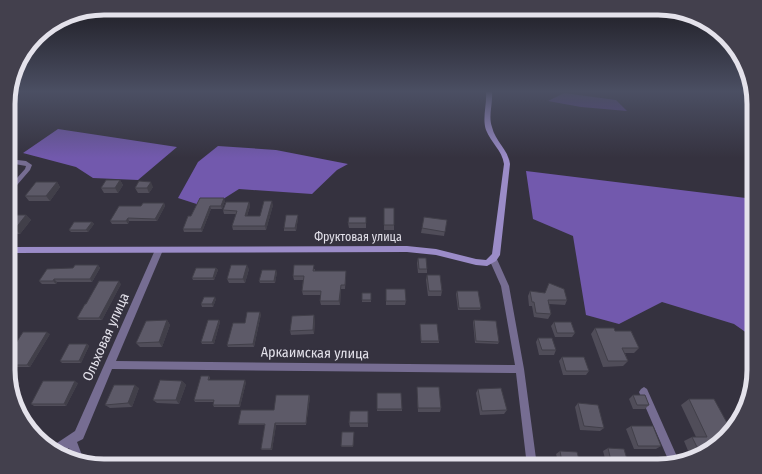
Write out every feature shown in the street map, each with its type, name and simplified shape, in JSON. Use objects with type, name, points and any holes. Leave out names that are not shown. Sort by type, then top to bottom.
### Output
[{"type":"street","points":[[489,114],[488,127],[492,136],[507,156],[498,247],[496,255],[493,259],[505,286],[520,369],[531,459]]},
{"type":"street","points":[[15,162],[26,163],[29,165],[28,169],[15,184]]},
{"type":"street","name":"Фруктовая улица","points":[[15,250],[407,249],[436,252],[476,262],[487,263],[493,259]]},
{"type":"street","name":"Ольховая улица","points":[[75,438],[160,250]]},
{"type":"street","name":"Аркаимская улица","points":[[109,365],[520,369]]},
{"type":"street","points":[[644,392],[673,457]]},
{"type":"street","points":[[60,447],[75,438],[78,455]]},
{"type":"shaded area","points":[[58,129],[177,147],[138,180],[93,178],[76,167],[23,153]]},
{"type":"shaded area","points":[[218,146],[276,150],[348,164],[337,170],[312,194],[239,189],[209,208],[178,198],[198,162]]},
{"type":"shaded area","points":[[526,171],[747,198],[747,333],[734,324],[662,302],[619,324],[586,315],[573,236],[533,219]]},
{"type":"building","points":[[106,180],[120,180],[115,188],[101,188]]},
{"type":"building","points":[[139,181],[151,182],[147,188],[135,188]]},
{"type":"building","points":[[36,182],[57,182],[46,196],[25,196]]},
{"type":"building","points":[[200,198],[224,198],[221,206],[210,206],[201,229],[183,229],[188,216],[191,216]]},
{"type":"building","points":[[264,201],[272,201],[265,226],[232,226],[237,211],[223,210],[226,202],[249,202],[245,216],[260,216]]},
{"type":"building","points":[[143,203],[164,203],[155,219],[128,218],[126,221],[110,221],[119,206],[141,206]]},
{"type":"building","points":[[384,208],[394,208],[394,225],[384,225]]},
{"type":"building","points":[[15,215],[26,215],[15,229]]},
{"type":"building","points":[[286,215],[298,215],[295,228],[284,228]]},
{"type":"building","points":[[349,217],[366,217],[366,223],[348,223]]},
{"type":"building","points":[[424,217],[447,220],[445,232],[422,228]]},
{"type":"building","points":[[74,222],[92,222],[86,230],[69,230]]},
{"type":"building","points":[[418,258],[426,258],[427,269],[419,269]]},
{"type":"building","points":[[75,265],[98,265],[90,279],[54,279],[53,281],[39,281],[47,269],[73,268]]},
{"type":"building","points":[[231,265],[247,265],[243,279],[227,279]]},
{"type":"building","points":[[294,265],[314,265],[313,271],[346,271],[345,285],[341,285],[339,301],[320,301],[321,291],[302,291],[304,276],[293,276]]},
{"type":"building","points":[[196,268],[216,268],[213,278],[192,278]]},
{"type":"building","points":[[262,270],[276,270],[274,281],[259,281]]},
{"type":"building","points":[[427,275],[440,275],[442,291],[429,291]]},
{"type":"building","points":[[99,281],[119,281],[99,318],[77,318],[86,304]]},
{"type":"building","points":[[549,283],[564,289],[567,300],[548,300],[551,314],[536,313],[530,291],[545,293]]},
{"type":"building","points":[[386,289],[405,289],[406,301],[386,301]]},
{"type":"building","points":[[457,291],[478,291],[481,308],[459,308]]},
{"type":"building","points":[[362,293],[371,293],[371,300],[362,300]]},
{"type":"building","points":[[204,297],[215,297],[212,304],[201,304]]},
{"type":"building","points":[[247,312],[260,312],[253,344],[227,345],[233,323],[245,323]]},
{"type":"building","points":[[314,315],[313,330],[290,331],[292,316]]},
{"type":"building","points":[[167,320],[159,342],[136,343],[146,321]]},
{"type":"building","points":[[208,320],[219,320],[212,342],[201,342]]},
{"type":"building","points":[[474,320],[496,321],[499,342],[476,341]]},
{"type":"building","points":[[554,322],[571,322],[575,333],[557,333]]},
{"type":"building","points":[[420,324],[437,324],[439,341],[421,341]]},
{"type":"building","points":[[595,328],[614,328],[615,331],[631,331],[639,348],[622,348],[628,361],[608,361]]},
{"type":"building","points":[[23,332],[47,332],[27,365],[15,365],[15,345]]},
{"type":"building","points":[[538,338],[552,338],[556,350],[542,350]]},
{"type":"building","points":[[69,344],[87,344],[79,361],[60,361]]},
{"type":"building","points":[[562,357],[584,357],[589,371],[566,371]]},
{"type":"building","points":[[201,376],[209,376],[208,380],[245,380],[239,405],[213,405],[214,400],[194,400]]},
{"type":"building","points":[[160,380],[182,381],[176,400],[153,400]]},
{"type":"building","points":[[43,381],[75,381],[64,404],[31,404]]},
{"type":"building","points":[[114,385],[135,385],[128,403],[105,405]]},
{"type":"building","points":[[417,387],[439,387],[441,408],[418,408]]},
{"type":"building","points":[[501,388],[507,410],[482,411],[478,389]]},
{"type":"building","points":[[377,393],[401,393],[402,409],[377,409]]},
{"type":"building","points":[[276,395],[309,395],[306,423],[275,423],[271,449],[261,449],[265,424],[238,424],[241,410],[274,410]]},
{"type":"building","points":[[633,395],[645,395],[649,405],[637,405]]},
{"type":"building","points":[[689,399],[714,399],[728,425],[712,441],[698,449],[692,437],[707,437]]},
{"type":"building","points":[[578,403],[598,405],[604,428],[584,426]]},
{"type":"building","points":[[350,411],[368,411],[368,423],[349,423]]},
{"type":"building","points":[[631,426],[653,426],[661,446],[638,446]]},
{"type":"building","points":[[342,432],[354,432],[353,446],[341,446]]},
{"type":"building","points":[[608,448],[624,449],[627,459],[611,459]]},
{"type":"building","points":[[560,451],[577,452],[579,459],[561,459]]}]
